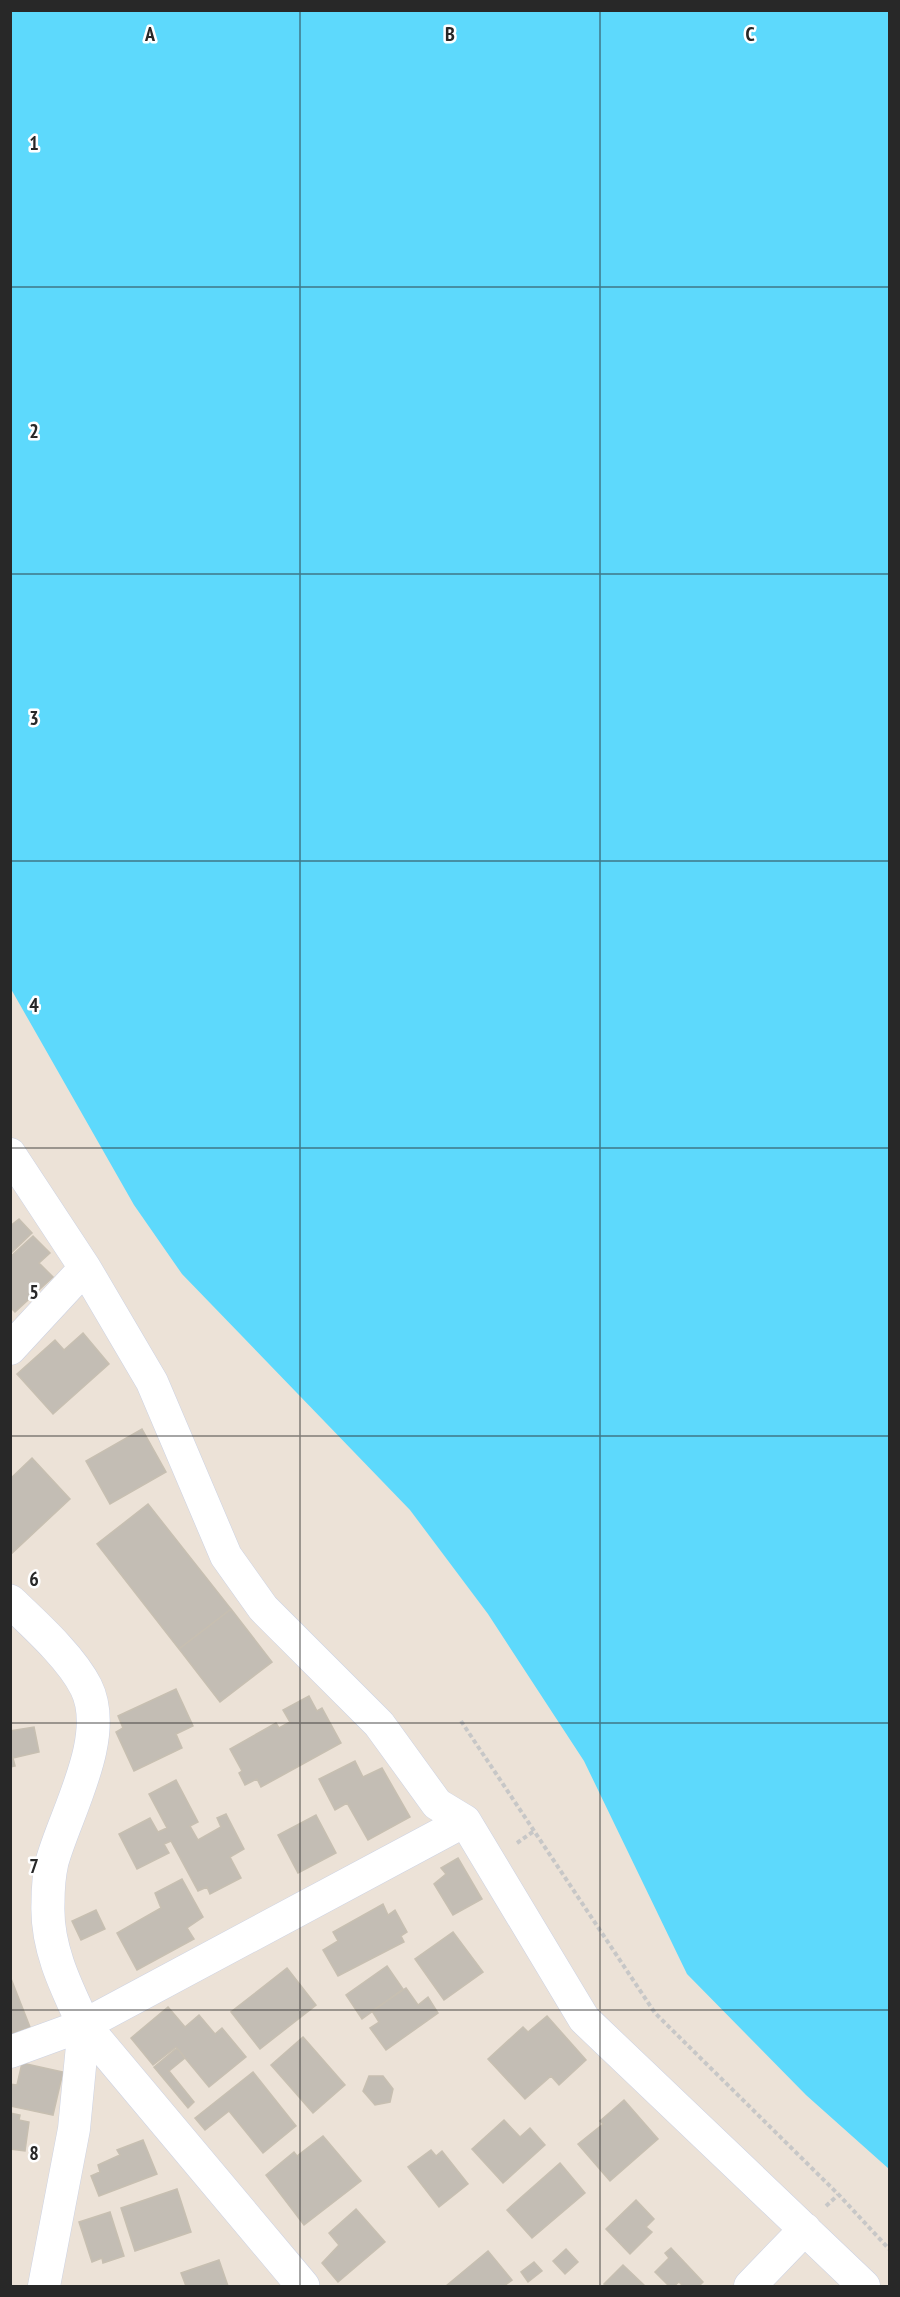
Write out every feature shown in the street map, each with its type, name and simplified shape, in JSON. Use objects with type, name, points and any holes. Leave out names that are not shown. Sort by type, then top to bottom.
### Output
[{"type":"street","points":[[10,1154],[85,1268],[152,1382],[226,1556],[263,1608],[379,1724],[437,1804],[465,1821],[584,2019],[864,2286]]},
{"type":"street","points":[[10,1349],[85,1268]]},
{"type":"street","points":[[10,1600],[53,1644],[86,1687],[94,1719],[83,1780],[52,1864],[47,1905],[50,1940],[66,1986],[84,2025],[303,2286]]},
{"type":"street","points":[[10,2052],[84,2025],[465,1821]]},
{"type":"street","points":[[44,2286],[74,2129],[84,2025]]},
{"type":"street","points":[[750,2286],[805,2229]]},
{"type":"path","points":[[460,1721],[655,2013],[838,2194],[890,2250]]},
{"type":"water","points":[[10,11],[889,11],[889,2169],[806,2095],[687,1974],[584,1761],[488,1614],[410,1510],[182,1274],[134,1205],[11,989]]},
{"type":"building","points":[[19,1219],[32,1233],[10,1254],[10,1226]]},
{"type":"building","points":[[33,1236],[50,1253],[39,1263],[53,1277],[15,1312],[10,1307],[10,1257]]},
{"type":"building","points":[[83,1333],[109,1364],[53,1414],[17,1374],[55,1340],[64,1350]]},
{"type":"building","points":[[142,1429],[166,1472],[110,1504],[86,1461]]},
{"type":"building","points":[[32,1458],[70,1499],[10,1555],[10,1479]]},
{"type":"building","points":[[148,1504],[231,1609],[179,1649],[97,1544]]},
{"type":"building","points":[[231,1609],[272,1662],[220,1702],[179,1649]]},
{"type":"building","points":[[176,1689],[193,1726],[176,1734],[182,1748],[134,1771],[116,1732],[123,1728],[118,1716]]},
{"type":"building","points":[[309,1696],[317,1711],[322,1708],[341,1743],[261,1787],[257,1779],[245,1785],[239,1773],[242,1771],[230,1749],[276,1723],[279,1728],[290,1722],[283,1710]]},
{"type":"building","points":[[34,1727],[39,1752],[13,1758],[15,1766],[10,1767],[10,1731]]},
{"type":"building","points":[[355,1761],[363,1777],[382,1768],[410,1817],[368,1840],[347,1803],[335,1810],[319,1779]]},
{"type":"building","points":[[176,1780],[198,1822],[190,1826],[198,1840],[221,1827],[217,1818],[226,1814],[244,1849],[230,1857],[241,1878],[210,1894],[207,1887],[198,1891],[171,1841],[164,1844],[169,1853],[137,1869],[119,1834],[150,1818],[158,1832],[167,1828],[149,1794]]},
{"type":"building","points":[[316,1815],[336,1853],[298,1873],[278,1835]]},
{"type":"building","points":[[458,1858],[482,1899],[453,1915],[434,1884],[446,1874],[441,1868]]},
{"type":"building","points":[[182,1879],[203,1917],[187,1928],[194,1939],[137,1970],[117,1933],[161,1908],[155,1893]]},
{"type":"building","points":[[383,1904],[388,1915],[395,1910],[407,1932],[401,1936],[404,1942],[338,1976],[323,1950],[338,1941],[333,1932]]},
{"type":"building","points":[[96,1910],[105,1929],[81,1940],[72,1921]]},
{"type":"building","points":[[453,1932],[483,1972],[444,2000],[415,1959]]},
{"type":"building","points":[[387,1966],[403,1989],[362,2019],[346,1995]]},
{"type":"building","points":[[287,1968],[316,2005],[260,2049],[231,2012]]},
{"type":"building","points":[[10,1976],[30,2027],[10,2034]]},
{"type":"building","points":[[406,1988],[418,2005],[428,1997],[438,2013],[386,2050],[370,2028],[379,2022],[372,2011]]},
{"type":"building","points":[[168,2007],[185,2027],[199,2015],[215,2034],[222,2028],[246,2057],[209,2087],[176,2047],[153,2065],[131,2038]]},
{"type":"building","points":[[547,2016],[586,2060],[559,2085],[551,2076],[525,2099],[488,2059],[523,2027],[528,2032]]},
{"type":"building","points":[[303,2037],[345,2085],[313,2113],[271,2065]]},
{"type":"building","points":[[177,2048],[185,2058],[169,2071],[194,2102],[188,2108],[154,2067]]},
{"type":"building","points":[[22,2063],[63,2072],[53,2115],[10,2106],[10,2084],[17,2085]]},
{"type":"building","points":[[253,2072],[296,2126],[263,2153],[229,2111],[205,2130],[195,2118]]},
{"type":"building","points":[[369,2076],[383,2076],[393,2089],[390,2102],[375,2105],[363,2091]]},
{"type":"building","points":[[624,2100],[658,2139],[610,2181],[578,2144],[603,2124],[600,2121]]},
{"type":"building","points":[[10,2113],[20,2115],[19,2120],[29,2122],[25,2151],[10,2149]]},
{"type":"building","points":[[504,2120],[520,2137],[530,2128],[545,2145],[503,2183],[472,2149]]},
{"type":"building","points":[[323,2136],[361,2181],[304,2225],[266,2175],[294,2152],[297,2156]]},
{"type":"building","points":[[143,2140],[157,2174],[99,2196],[91,2176],[100,2172],[98,2165],[120,2155],[117,2150]]},
{"type":"building","points":[[431,2150],[436,2156],[442,2151],[468,2184],[439,2207],[408,2167]]},
{"type":"building","points":[[560,2163],[585,2193],[532,2238],[507,2210]]},
{"type":"building","points":[[177,2189],[191,2232],[135,2251],[121,2208]]},
{"type":"building","points":[[636,2200],[654,2219],[646,2227],[652,2232],[630,2254],[606,2229]]},
{"type":"building","points":[[356,2209],[385,2242],[338,2282],[322,2263],[339,2245],[329,2233]]},
{"type":"building","points":[[110,2212],[124,2256],[103,2263],[102,2258],[92,2262],[79,2222]]},
{"type":"building","points":[[671,2248],[703,2282],[699,2286],[683,2286],[679,2282],[674,2286],[669,2286],[655,2272],[669,2258],[665,2253]]},
{"type":"building","points":[[566,2249],[578,2262],[565,2274],[553,2261]]},
{"type":"building","points":[[488,2251],[512,2280],[504,2286],[446,2286]]},
{"type":"building","points":[[219,2260],[228,2286],[186,2286],[181,2273]]},
{"type":"building","points":[[534,2262],[542,2271],[528,2282],[521,2272]]},
{"type":"building","points":[[623,2265],[645,2286],[606,2286],[604,2284]]}]
